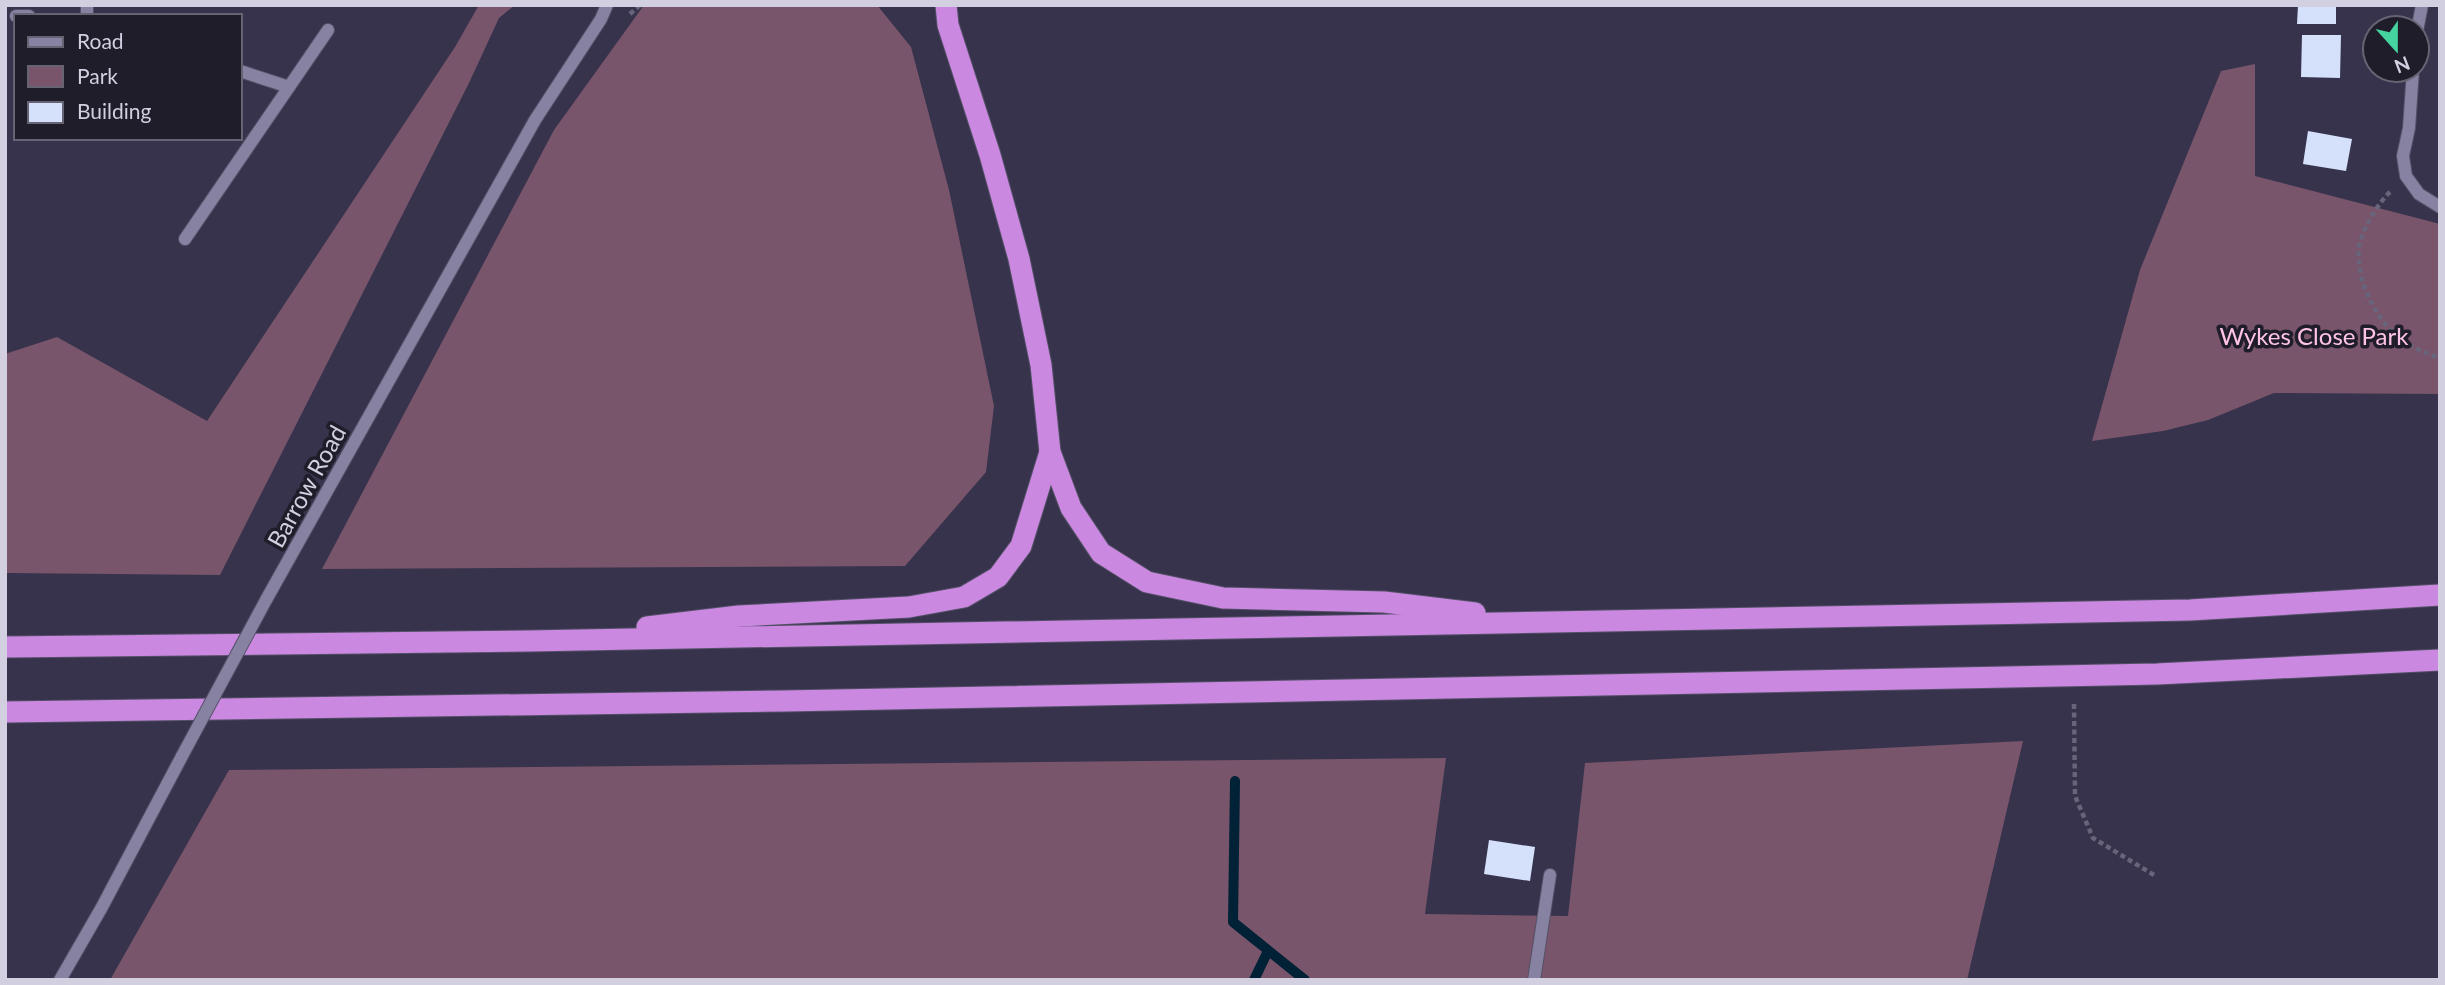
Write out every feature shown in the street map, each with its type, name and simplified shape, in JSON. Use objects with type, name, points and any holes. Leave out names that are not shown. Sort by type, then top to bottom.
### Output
[{"type":"highway","points":[[933,5],[947,15],[1019,259],[1041,365],[1050,452],[1072,508],[1101,553],[1147,582],[1223,598],[1384,602],[1557,622]]},
{"type":"highway","points":[[528,641],[739,616],[909,607],[964,597],[998,577],[1021,546],[1050,452]]},
{"type":"highway","points":[[5,647],[528,641],[2190,610],[2440,594]]},
{"type":"highway","points":[[5,712],[2157,674],[2440,660]]},
{"type":"street","name":"Barrow Road","points":[[60,980],[102,907],[266,600],[535,120],[601,19],[607,5]]},
{"type":"street","name":"Barrow Road","points":[[601,19],[618,5]]},
{"type":"street","points":[[185,239],[328,30]]},
{"type":"street","points":[[242,72],[289,87]]},
{"type":"street","points":[[2412,84],[2409,128],[2403,156],[2406,176],[2419,194],[2440,207]]},
{"type":"street","points":[[1534,980],[1550,875]]},
{"type":"path","points":[[2406,176],[2385,197],[2367,228],[2359,247],[2362,280],[2374,311],[2398,338],[2440,358]]},
{"type":"path","points":[[2074,675],[2075,796],[2093,838],[2154,875]]},
{"type":"green space","points":[[479,5],[515,5],[499,18],[469,83],[220,575],[5,573],[5,354],[57,337],[207,421],[455,47]]},
{"type":"green space","points":[[644,5],[877,5],[911,47],[949,190],[994,406],[986,472],[905,566],[322,569],[554,130]]},
{"type":"green space","name":"Wykes Close Park","points":[[2255,64],[2255,176],[2440,224],[2440,394],[2274,393],[2208,420],[2163,431],[2092,441],[2140,270],[2221,71]]},
{"type":"green space","points":[[2023,741],[1967,980],[110,980],[229,770],[1446,758],[1425,914],[1568,916],[1585,763]]},
{"type":"building","points":[[2298,5],[2336,5],[2336,24],[2297,24]]},
{"type":"building","points":[[2302,35],[2341,35],[2340,78],[2301,77]]},
{"type":"building","points":[[2308,131],[2352,139],[2346,171],[2303,164]]},
{"type":"building","points":[[1489,840],[1535,847],[1530,881],[1484,874]]},
{"type":"waterway","points":[[1235,781],[1233,922],[1305,980]]},
{"type":"waterway","points":[[1254,980],[1268,951]]}]
